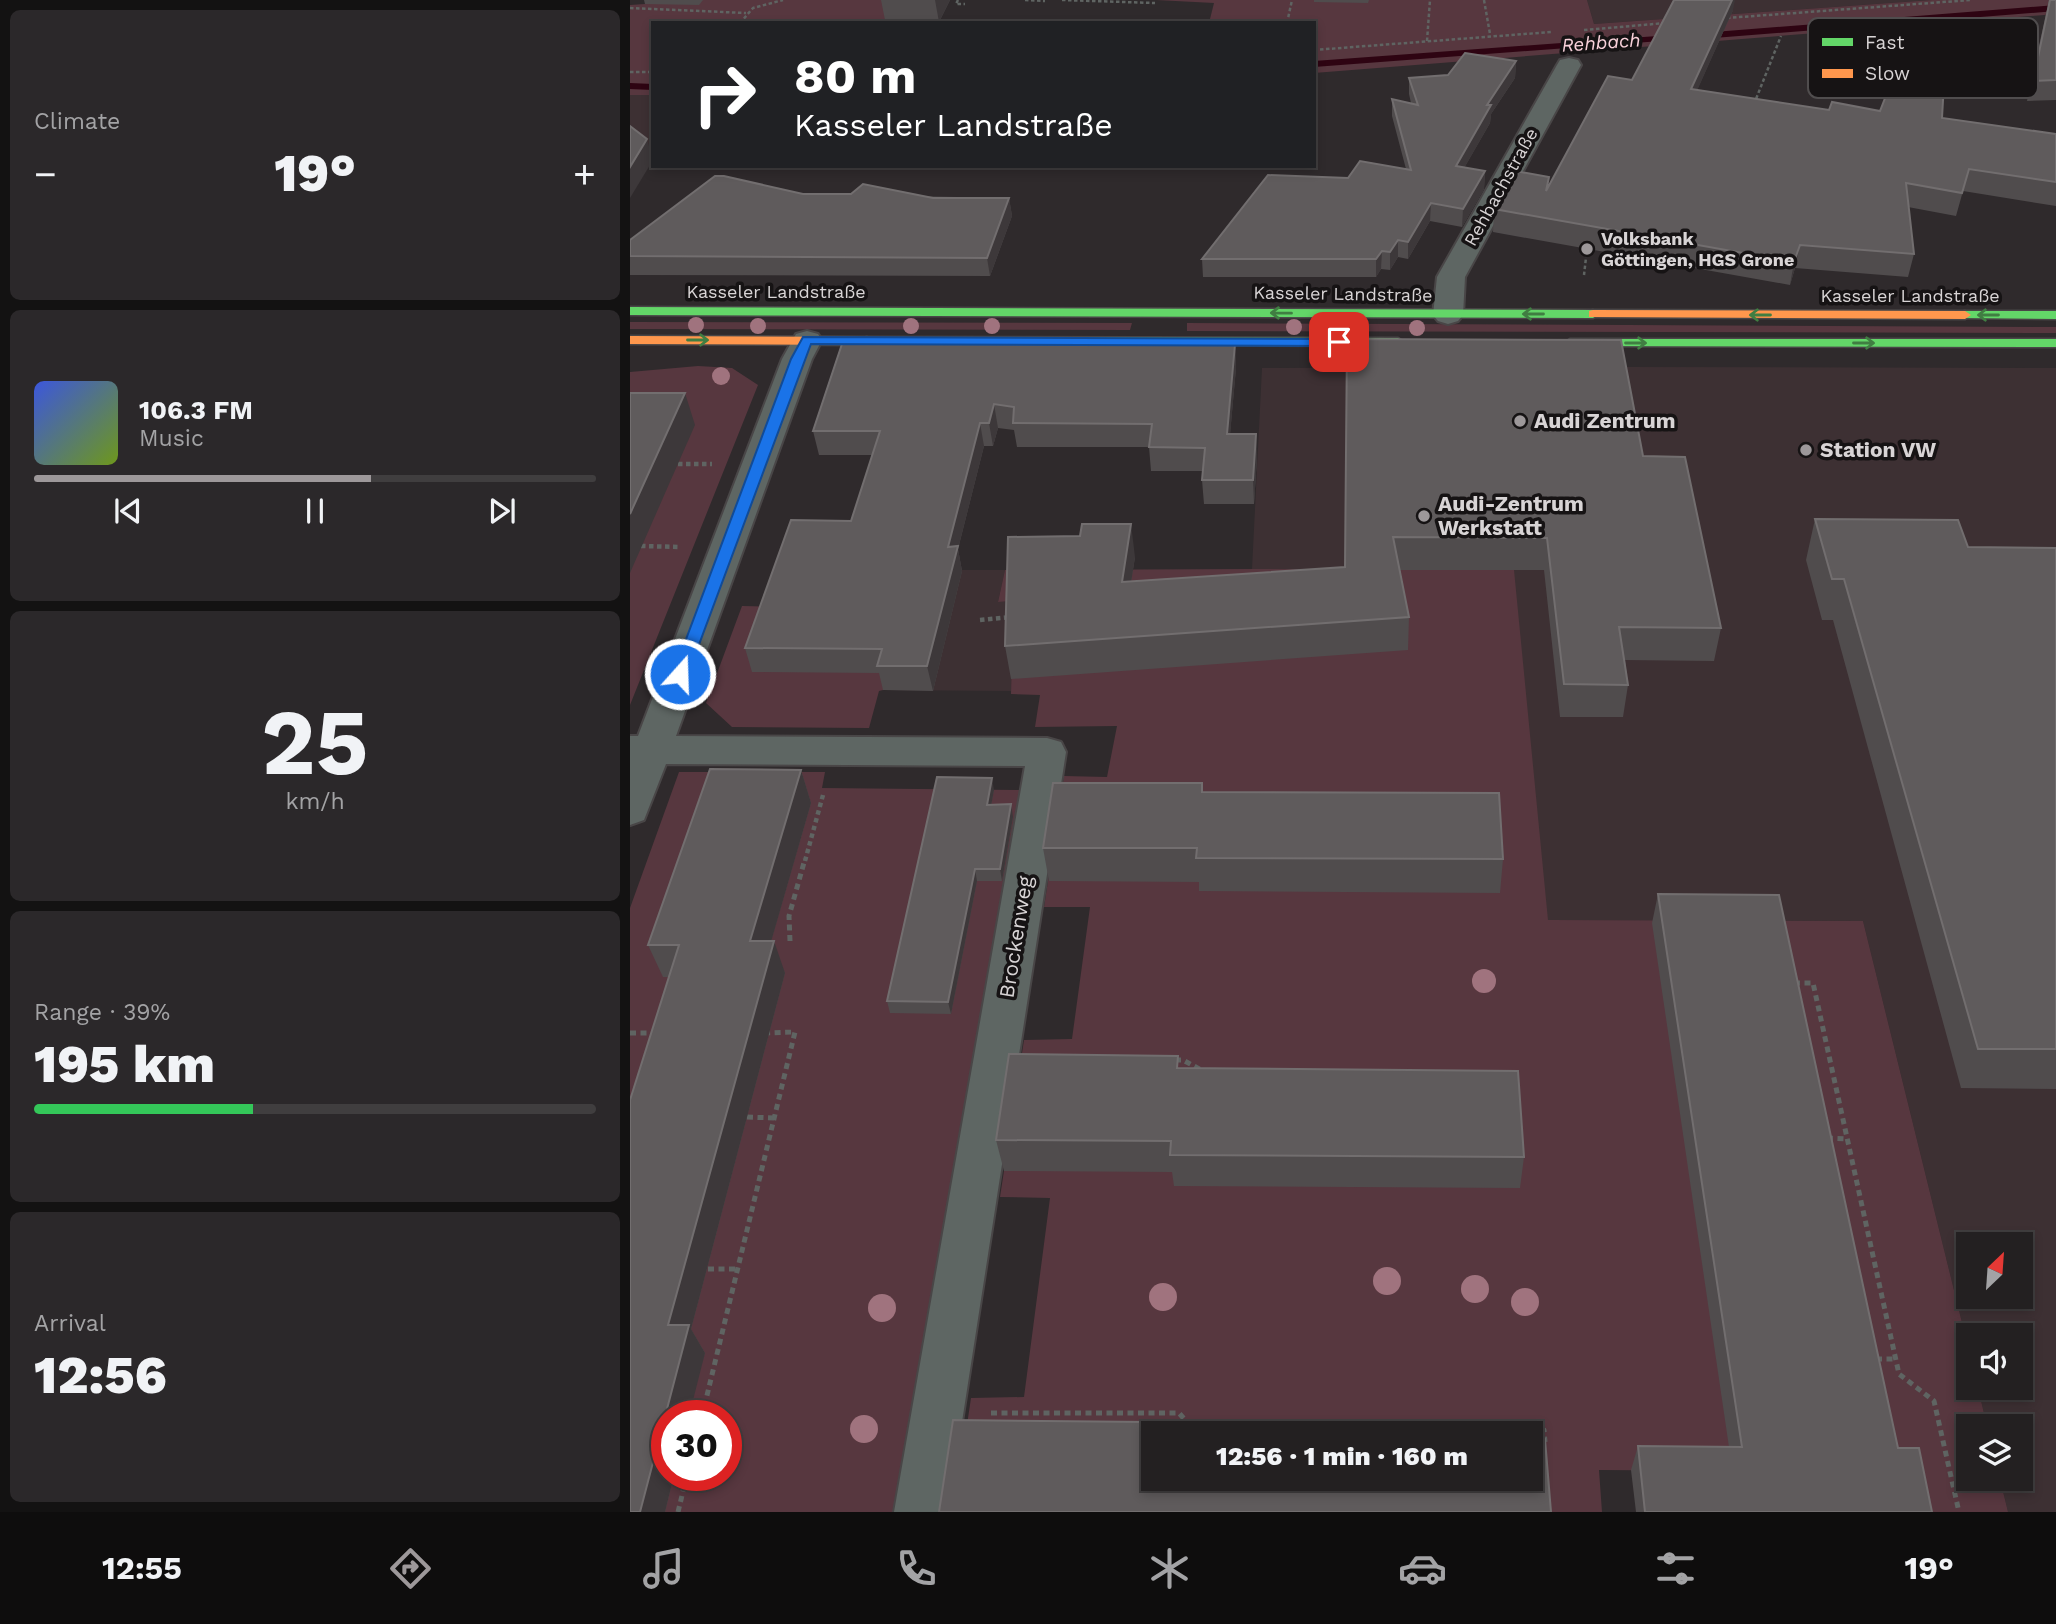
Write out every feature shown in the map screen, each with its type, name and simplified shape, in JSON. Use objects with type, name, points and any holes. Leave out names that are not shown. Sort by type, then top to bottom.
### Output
[{"type":"main road","name":"Kasseler Landstraße","points":[[630,311],[2056,315]]},
{"type":"main road","points":[[630,340],[1421,342]]},
{"type":"main road","points":[[1558,343],[2056,344]]},
{"type":"street","name":"Rehbachstraße","points":[[1448,315],[1451,277],[1569,65]]},
{"type":"street","points":[[630,810],[641,750],[797,359],[807,340]]},
{"type":"street","name":"Brockenweg","points":[[641,750],[1047,752],[922,1512]]},
{"type":"path","points":[[741,21],[753,8],[783,0]]},
{"type":"path","points":[[958,0],[956,4],[965,4]]},
{"type":"path","points":[[1025,0],[1045,0],[1044,3],[1054,4]]},
{"type":"path","points":[[1062,0],[1155,3]]},
{"type":"path","points":[[1287,21],[1292,0]]},
{"type":"path","points":[[1427,41],[1430,0]]},
{"type":"path","points":[[1484,0],[1490,34]]},
{"type":"path","points":[[1718,19],[1971,0]]},
{"type":"path","points":[[630,8],[746,13]]},
{"type":"path","points":[[1583,30],[1677,22]]},
{"type":"path","points":[[1316,50],[1490,34],[1556,32]]},
{"type":"path","points":[[1751,112],[1781,36]]},
{"type":"path","points":[[630,72],[651,72]]},
{"type":"path","points":[[1584,273],[1587,249]]},
{"type":"path","points":[[980,620],[1016,617]]},
{"type":"path","points":[[790,941],[789,916],[836,750]]},
{"type":"path","points":[[1784,983],[1813,984],[1899,1374],[1934,1401],[1959,1512]]},
{"type":"path","points":[[706,1400],[795,1032],[754,1033]]},
{"type":"path","points":[[630,1033],[671,1033]]},
{"type":"path","points":[[1170,1060],[1183,1060],[1205,1072],[1216,1072]]},
{"type":"path","points":[[747,1117],[774,1118]]},
{"type":"path","points":[[1816,1138],[1847,1139]]},
{"type":"path","points":[[708,1269],[737,1269]]},
{"type":"path","points":[[1862,1359],[1896,1359]]},
{"type":"path","points":[[938,1413],[1178,1413],[1186,1421]]},
{"type":"path","points":[[1063,1425],[1064,1413]]},
{"type":"path","points":[[1543,1430],[1546,1458]]},
{"type":"path","points":[[678,1512],[683,1491]]},
{"type":"shaded area","points":[[648,0],[896,0],[884,21],[651,21],[651,95],[630,95],[630,5],[645,4]]},
{"type":"shaded area","points":[[1156,0],[1587,0],[1594,24],[1932,0],[2056,0],[2056,14],[2006,18],[1808,18],[1808,34],[1316,73],[1316,21],[1210,21],[1214,3]]},
{"type":"shaded area","points":[[1587,0],[1932,0],[1594,24]]},
{"type":"shaded area","points":[[630,95],[651,95],[651,157],[630,172]]},
{"type":"shaded area","points":[[630,322],[1132,323],[1130,330],[630,329]]},
{"type":"shaded area","points":[[1187,323],[2056,327],[2056,333],[1187,331]]},
{"type":"shaded area","points":[[698,366],[732,368],[758,385],[630,705],[630,372]]},
{"type":"shaded area","points":[[1262,368],[2056,368],[2056,1512],[2008,1512],[2003,1491],[2033,1491],[2033,1414],[1984,1414],[1981,1400],[2033,1400],[2033,1323],[1962,1323],[1959,1309],[2034,1309],[2034,1232],[1956,1232],[1956,1298],[1863,921],[1547,920],[1513,571],[1252,569]]},
{"type":"shaded area","points":[[916,570],[1005,570],[998,602],[1013,601],[1011,691],[883,690]]},
{"type":"shaded area","points":[[916,570],[883,690],[879,691],[869,728],[732,727],[706,703],[742,606],[837,608]]},
{"type":"shaded area","points":[[1005,570],[1514,570],[1548,920],[1863,921],[1956,1298],[1956,1309],[1959,1309],[1962,1323],[1956,1323],[1956,1400],[1981,1400],[1984,1414],[1956,1414],[1956,1491],[2003,1491],[2008,1512],[1914,1512],[1905,1472],[1599,1470],[1602,1512],[954,1512],[971,1398],[1024,1397],[1050,1198],[1000,1197],[1024,1040],[1072,1039],[1090,907],[1044,907],[1064,776],[1107,777],[1117,726],[1035,727],[1040,695],[1011,694],[1013,601],[998,602]]},
{"type":"shaded area","points":[[679,772],[825,772],[822,788],[1025,790],[895,1512],[630,1512],[630,908]]},
{"type":"building","points":[[1674,0],[1732,0],[1691,89],[1829,110],[1832,102],[1880,111],[1885,98],[1943,98],[1942,118],[2056,134],[2056,182],[1969,169],[1962,193],[1906,183],[1914,254],[1800,245],[1794,262],[1494,209],[1515,171],[1549,177],[1546,191],[1608,76],[1632,80]]},
{"type":"building","points":[[2050,0],[2056,0],[2056,80],[2038,81],[2038,57]]},
{"type":"building","points":[[1465,53],[1516,61],[1487,105],[1491,105],[1456,166],[1485,171],[1463,209],[1431,203],[1408,242],[1398,240],[1390,252],[1382,251],[1376,259],[1202,259],[1268,175],[1348,178],[1360,161],[1411,170],[1392,99],[1418,105],[1409,78],[1448,75]]},
{"type":"building","points":[[630,126],[647,139],[630,167]]},
{"type":"building","points":[[715,176],[803,194],[851,194],[863,184],[933,198],[1009,198],[987,258],[630,256],[630,240]]},
{"type":"building","points":[[1347,339],[1621,340],[1643,456],[1685,457],[1721,628],[1619,627],[1628,685],[1564,684],[1547,538],[1393,537],[1409,617],[1005,646],[1008,537],[1080,536],[1082,524],[1131,524],[1122,582],[1345,567]]},
{"type":"building","points":[[842,344],[1235,344],[1227,434],[1256,434],[1253,480],[1202,480],[1205,448],[1149,447],[1152,424],[1013,423],[1014,407],[994,404],[989,423],[980,423],[948,547],[958,546],[927,666],[877,666],[882,649],[745,648],[791,520],[851,521],[880,431],[813,431]]},
{"type":"building","points":[[630,393],[685,393],[630,514]]},
{"type":"building","points":[[1815,519],[1958,520],[1968,547],[2056,548],[2056,1049],[1978,1049],[1844,579],[1832,579]]},
{"type":"building","points":[[710,769],[801,770],[750,941],[774,941],[668,1325],[689,1325],[669,1400],[651,1400],[651,1470],[640,1512],[630,1512],[630,1100],[679,945],[648,945]]},
{"type":"building","points":[[937,777],[992,778],[987,805],[1011,804],[1000,869],[975,869],[948,1002],[887,1001]]},
{"type":"building","points":[[1053,783],[1202,783],[1202,792],[1499,793],[1503,859],[1196,858],[1197,848],[1043,848]]},
{"type":"building","points":[[1658,894],[1779,895],[1898,1448],[1919,1448],[1932,1512],[1645,1512],[1638,1446],[1742,1447]]},
{"type":"building","points":[[1009,1054],[1178,1056],[1177,1068],[1518,1071],[1524,1157],[1170,1155],[1171,1141],[996,1140]]},
{"type":"building","points":[[953,1420],[1141,1422],[1141,1491],[1543,1491],[1545,1439],[1551,1512],[939,1512]]},
{"type":"waterway","name":"Rehbach","points":[[1929,18],[2056,8]]},
{"type":"waterway","name":"Rehbach","points":[[1701,36],[1808,28]]},
{"type":"waterway","name":"Rehbach","points":[[1316,64],[1671,38]]},
{"type":"waterway","name":"Rehbach","points":[[630,86],[651,87]]},
{"type":"traffic: fast","points":[[630,311],[1593,314]]},
{"type":"traffic: fast","points":[[1965,315],[2056,315]]},
{"type":"traffic: fast","points":[[867,341],[1398,342]]},
{"type":"traffic: fast","points":[[1570,343],[2056,343]]},
{"type":"traffic: slow","points":[[1593,314],[1965,315]]},
{"type":"traffic: slow","points":[[630,340],[867,341]]},
{"type":"place","name":"Volksbank Göttingen, HGS Grone","points":[[1587,249]]},
{"type":"place","name":"Audi Zentrum","points":[[1520,421]]},
{"type":"place","name":"Station VW","points":[[1806,450]]},
{"type":"place","name":"Audi-Zentrum Werkstatt","points":[[1424,516]]},
{"type":"route","points":[[680,674],[797,359],[807,340],[1339,342]]}]
